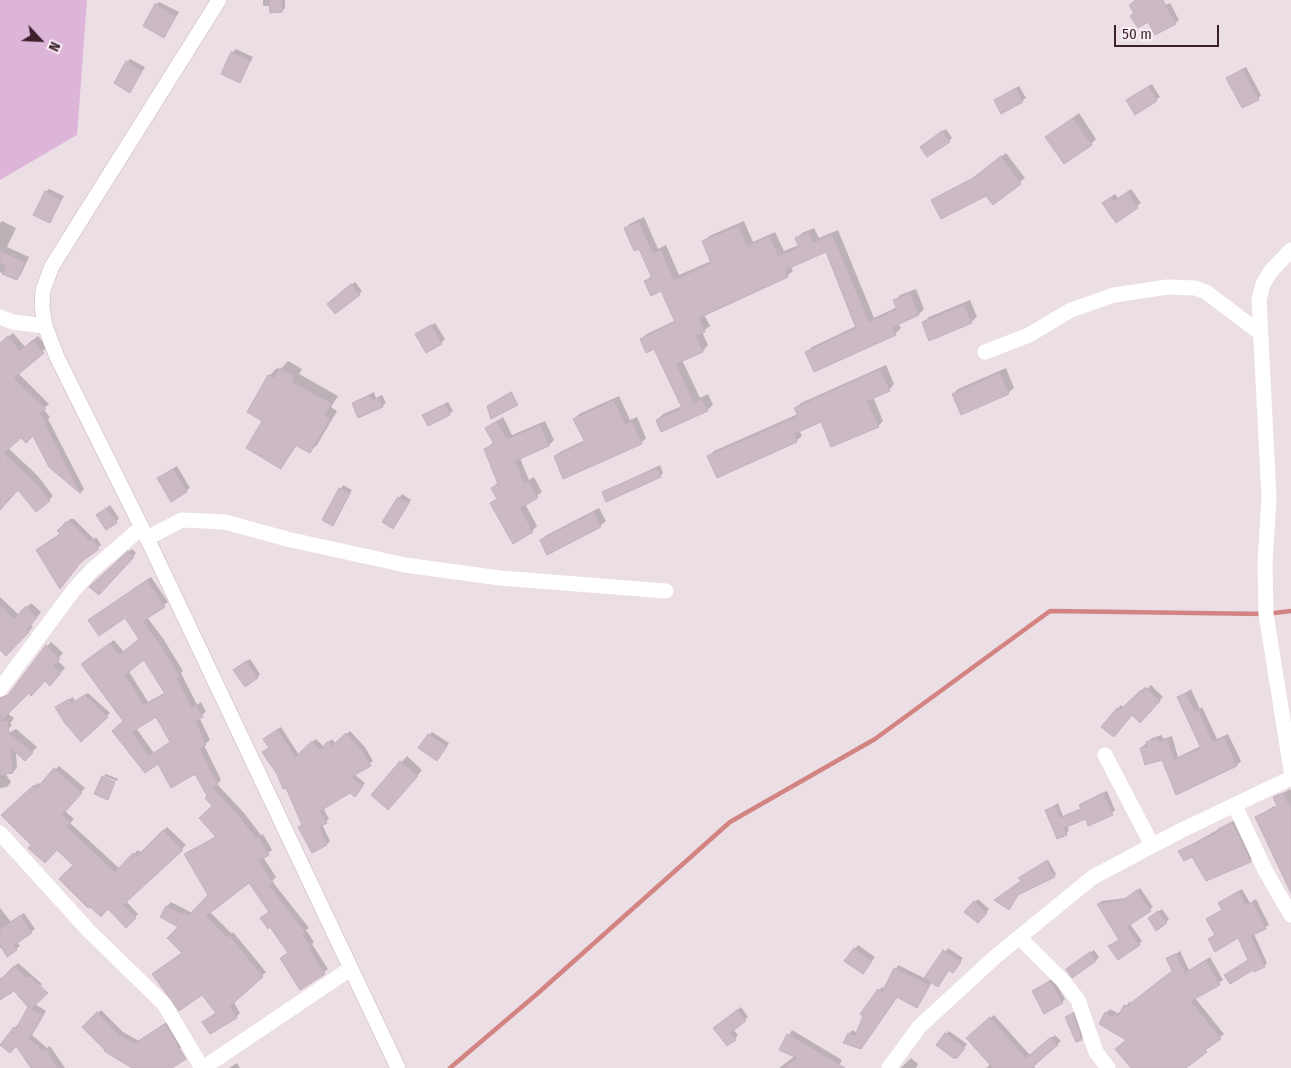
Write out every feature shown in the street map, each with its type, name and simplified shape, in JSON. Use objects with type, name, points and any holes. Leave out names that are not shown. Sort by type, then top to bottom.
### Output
[{"type":"street","points":[[219,0],[52,266],[43,290],[42,306],[45,326],[57,357],[144,533],[398,1068]]},
{"type":"street","points":[[1291,250],[1271,271],[1263,284],[1259,300],[1259,332],[1269,498],[1265,562],[1266,614],[1291,770]]},
{"type":"street","points":[[985,352],[1029,335],[1080,307],[1114,295],[1168,287],[1195,288],[1206,292],[1259,332]]},
{"type":"street","points":[[0,317],[13,322],[45,326]]},
{"type":"street","points":[[0,689],[73,591],[91,571],[144,533],[182,520],[225,522],[296,541],[405,565],[500,578],[666,591]]},
{"type":"street","points":[[1105,755],[1152,845]]},
{"type":"street","points":[[889,1068],[919,1026],[1020,937],[1093,877],[1152,845],[1291,778]]},
{"type":"street","points":[[1235,806],[1266,872],[1291,915]]},
{"type":"street","points":[[0,833],[88,931],[164,1004],[202,1068],[350,969]]},
{"type":"street","points":[[1020,937],[1063,981],[1078,1000],[1096,1052],[1108,1068]]},
{"type":"shaded area","points":[[0,0],[87,0],[77,135],[0,180]]},
{"type":"building","points":[[269,0],[282,0],[282,12],[270,13]]},
{"type":"building","points":[[1136,0],[1163,0],[1176,24],[1155,35],[1148,22],[1138,28],[1130,16],[1134,13],[1129,5]]},
{"type":"building","points":[[155,4],[176,16],[164,38],[143,26]]},
{"type":"building","points":[[231,52],[250,61],[240,83],[221,74]]},
{"type":"building","points":[[126,61],[142,71],[130,93],[114,83]]},
{"type":"building","points":[[1243,69],[1259,100],[1242,108],[1226,78]]},
{"type":"building","points":[[1149,86],[1157,101],[1135,115],[1126,100]]},
{"type":"building","points":[[1016,88],[1023,102],[1001,114],[994,100]]},
{"type":"building","points":[[1073,118],[1092,145],[1064,164],[1045,137]]},
{"type":"building","points":[[942,131],[950,142],[927,157],[920,147]]},
{"type":"building","points":[[1001,156],[1021,184],[993,205],[986,196],[941,219],[931,200],[973,178]]},
{"type":"building","points":[[45,191],[61,200],[50,223],[33,215]]},
{"type":"building","points":[[1128,192],[1138,208],[1116,223],[1102,203],[1111,197],[1114,201]]},
{"type":"building","points":[[639,222],[653,253],[661,250],[674,280],[711,263],[702,241],[739,226],[747,246],[770,236],[778,256],[799,247],[795,238],[809,232],[813,243],[832,234],[869,322],[897,309],[893,300],[910,293],[919,315],[893,327],[896,335],[814,372],[805,352],[856,328],[826,252],[785,270],[788,277],[699,318],[705,332],[696,336],[703,352],[676,364],[694,403],[702,399],[708,411],[661,432],[656,420],[682,408],[654,349],[646,353],[640,339],[675,322],[661,291],[651,296],[644,281],[652,278],[639,249],[634,251],[624,228]]},
{"type":"building","points":[[0,251],[25,262],[17,280],[2,274],[6,266],[0,263]]},
{"type":"building","points":[[351,284],[360,295],[335,314],[327,304]]},
{"type":"building","points":[[964,305],[972,323],[929,341],[922,322]]},
{"type":"building","points":[[431,325],[442,344],[426,353],[415,334]]},
{"type":"building","points":[[8,336],[20,351],[33,340],[44,353],[14,378],[46,409],[40,414],[47,422],[45,424],[81,494],[49,467],[33,436],[26,443],[21,438],[4,453],[34,481],[50,501],[36,512],[18,490],[0,510],[0,343]]},
{"type":"building","points":[[280,368],[295,377],[292,382],[331,403],[324,415],[330,419],[310,453],[295,445],[281,469],[246,448],[262,421],[247,412],[268,375],[274,378]]},
{"type":"building","points":[[880,369],[890,391],[867,401],[879,427],[831,447],[821,422],[794,434],[797,442],[717,478],[707,456],[798,416],[794,408]]},
{"type":"building","points":[[1000,373],[1009,394],[961,415],[952,394]]},
{"type":"building","points":[[511,392],[518,405],[491,419],[487,406]]},
{"type":"building","points":[[370,395],[373,400],[379,397],[383,407],[358,418],[352,403]]},
{"type":"building","points":[[614,400],[625,424],[632,421],[642,444],[563,479],[554,456],[585,442],[573,419]]},
{"type":"building","points":[[445,404],[450,415],[428,426],[422,415]]},
{"type":"building","points":[[497,421],[507,439],[540,425],[549,446],[515,461],[524,483],[529,481],[538,498],[520,508],[533,532],[513,544],[490,503],[497,499],[491,488],[498,484],[484,449],[494,444],[485,428]]},
{"type":"building","points":[[656,468],[661,477],[606,502],[602,492]]},
{"type":"building","points":[[173,469],[187,492],[171,502],[157,478]]},
{"type":"building","points":[[339,488],[350,493],[333,526],[322,520]]},
{"type":"building","points":[[398,497],[409,503],[393,529],[382,522]]},
{"type":"building","points":[[106,508],[117,523],[106,530],[96,515]]},
{"type":"building","points":[[594,512],[601,527],[547,555],[540,540]]},
{"type":"building","points":[[66,522],[71,522],[90,541],[92,539],[99,549],[81,562],[60,589],[36,550],[60,534],[57,531]]},
{"type":"building","points":[[128,551],[134,557],[99,595],[89,587]]},
{"type":"building","points":[[147,580],[165,607],[143,621],[180,676],[177,678],[192,708],[196,705],[203,717],[196,721],[206,745],[200,748],[218,785],[213,788],[240,817],[256,838],[259,837],[269,855],[259,861],[273,882],[269,885],[306,933],[303,935],[311,947],[309,948],[325,974],[300,990],[280,958],[288,953],[270,927],[268,929],[260,918],[269,912],[249,883],[206,916],[227,937],[229,935],[263,977],[230,1006],[237,1018],[210,1034],[202,1022],[216,1013],[202,995],[179,1011],[152,974],[182,953],[167,938],[178,927],[160,917],[166,906],[182,914],[184,912],[188,916],[208,895],[184,854],[216,837],[199,818],[212,806],[205,798],[207,796],[195,774],[171,788],[158,764],[145,773],[112,731],[123,721],[81,664],[110,643],[119,655],[139,639],[125,618],[99,636],[88,620]],"holes":[[[144,660],[165,694],[144,705],[125,675]],[[156,717],[170,742],[149,756],[132,732]]]},
{"type":"building","points":[[0,604],[14,619],[26,606],[37,617],[27,630],[29,632],[6,656],[0,650]]},
{"type":"building","points":[[46,645],[60,659],[53,666],[61,673],[50,686],[45,681],[31,696],[29,693],[1,721],[8,721],[9,733],[33,753],[25,761],[11,748],[13,773],[0,775],[0,698],[8,695]]},
{"type":"building","points":[[246,661],[258,678],[245,687],[233,670]]},
{"type":"building","points":[[1146,688],[1160,701],[1140,723],[1132,715],[1114,737],[1101,727],[1117,708],[1120,710],[1141,690],[1143,692]]},
{"type":"building","points":[[1186,693],[1195,712],[1198,710],[1213,742],[1224,737],[1237,766],[1176,795],[1162,760],[1145,765],[1140,748],[1148,746],[1146,742],[1158,738],[1159,742],[1168,739],[1174,760],[1201,748],[1177,697]]},
{"type":"building","points":[[85,695],[108,717],[81,742],[64,722],[55,707],[69,699],[72,703]]},
{"type":"building","points":[[278,729],[295,757],[312,741],[320,750],[328,741],[332,746],[346,733],[362,750],[371,766],[351,777],[363,786],[355,797],[350,793],[320,811],[327,823],[319,827],[327,845],[312,853],[298,827],[302,825],[286,788],[283,789],[277,774],[262,752],[269,748],[263,739]]},
{"type":"building","points":[[428,734],[447,746],[437,761],[418,748]]},
{"type":"building","points":[[400,761],[418,776],[388,810],[371,795]]},
{"type":"building","points":[[54,768],[82,793],[62,815],[71,823],[67,827],[115,872],[133,853],[137,856],[163,830],[183,850],[123,905],[136,918],[126,928],[108,909],[101,917],[90,907],[88,908],[59,879],[73,865],[57,850],[45,863],[28,848],[31,845],[1,815],[34,785],[37,788]]},
{"type":"building","points":[[102,776],[115,782],[108,800],[94,794]]},
{"type":"building","points":[[1103,793],[1113,815],[1088,826],[1086,819],[1064,828],[1067,835],[1057,839],[1045,810],[1055,806],[1060,818],[1081,809],[1079,805]]},
{"type":"building","points":[[1283,793],[1291,809],[1291,893],[1255,817],[1277,806],[1273,797]]},
{"type":"building","points":[[1232,822],[1251,862],[1206,881],[1192,857],[1184,861],[1178,851],[1219,832],[1218,829]]},
{"type":"building","points":[[1046,861],[1055,877],[1018,895],[1009,910],[994,900],[1021,881],[1018,878]]},
{"type":"building","points":[[1137,890],[1151,911],[1127,927],[1140,945],[1118,960],[1108,946],[1119,940],[1097,904],[1123,900]]},
{"type":"building","points":[[1239,891],[1246,905],[1253,902],[1266,929],[1251,936],[1265,967],[1254,972],[1253,970],[1230,984],[1224,975],[1248,960],[1238,938],[1215,952],[1208,939],[1215,935],[1206,919],[1222,910],[1218,903]]},
{"type":"building","points":[[974,901],[987,913],[978,923],[964,912]]},
{"type":"building","points":[[1158,911],[1167,923],[1156,931],[1148,918]]},
{"type":"building","points":[[21,915],[32,933],[14,945],[17,950],[7,957],[0,945],[0,929]]},
{"type":"building","points":[[854,948],[872,961],[863,974],[844,961]]},
{"type":"building","points":[[943,950],[961,962],[953,973],[949,970],[938,987],[924,978]]},
{"type":"building","points":[[1090,952],[1096,961],[1072,978],[1066,969]]},
{"type":"building","points":[[1176,954],[1185,973],[1206,961],[1220,985],[1191,1001],[1221,1039],[1205,1050],[1207,1052],[1186,1068],[1131,1068],[1115,1049],[1126,1040],[1099,1024],[1105,1012],[1113,1017],[1114,1014],[1118,1016],[1124,1005],[1127,1006],[1172,971],[1166,958]]},
{"type":"building","points":[[14,966],[48,993],[31,1009],[43,1015],[29,1039],[43,1051],[46,1049],[58,1068],[31,1068],[16,1046],[10,1053],[0,1045],[14,1027],[16,1029],[28,1007],[14,991],[0,1000],[0,980]]},
{"type":"building","points":[[894,968],[930,985],[917,1008],[897,997],[861,1049],[843,1043],[848,1033],[855,1036],[863,1016],[860,1014],[878,989],[882,992]]},
{"type":"building","points":[[1050,981],[1063,1003],[1044,1014],[1032,991]]},
{"type":"building","points":[[737,1010],[746,1021],[730,1033],[736,1040],[727,1046],[713,1028]]},
{"type":"building","points":[[97,1012],[119,1035],[135,1043],[165,1024],[186,1059],[172,1068],[132,1068],[104,1051],[82,1027]]},
{"type":"building","points":[[1073,1013],[1082,1040],[1076,1042],[1065,1017]]},
{"type":"building","points":[[990,1017],[1026,1058],[1051,1037],[1058,1045],[1033,1066],[1035,1068],[993,1068],[966,1038]]},
{"type":"building","points":[[945,1033],[965,1048],[957,1058],[953,1058],[936,1045]]},
{"type":"building","points":[[787,1034],[845,1068],[784,1068],[797,1058],[779,1050]]},
{"type":"waterway","points":[[450,1068],[537,994],[730,822],[875,739],[1050,611],[1266,614],[1291,611]]}]
